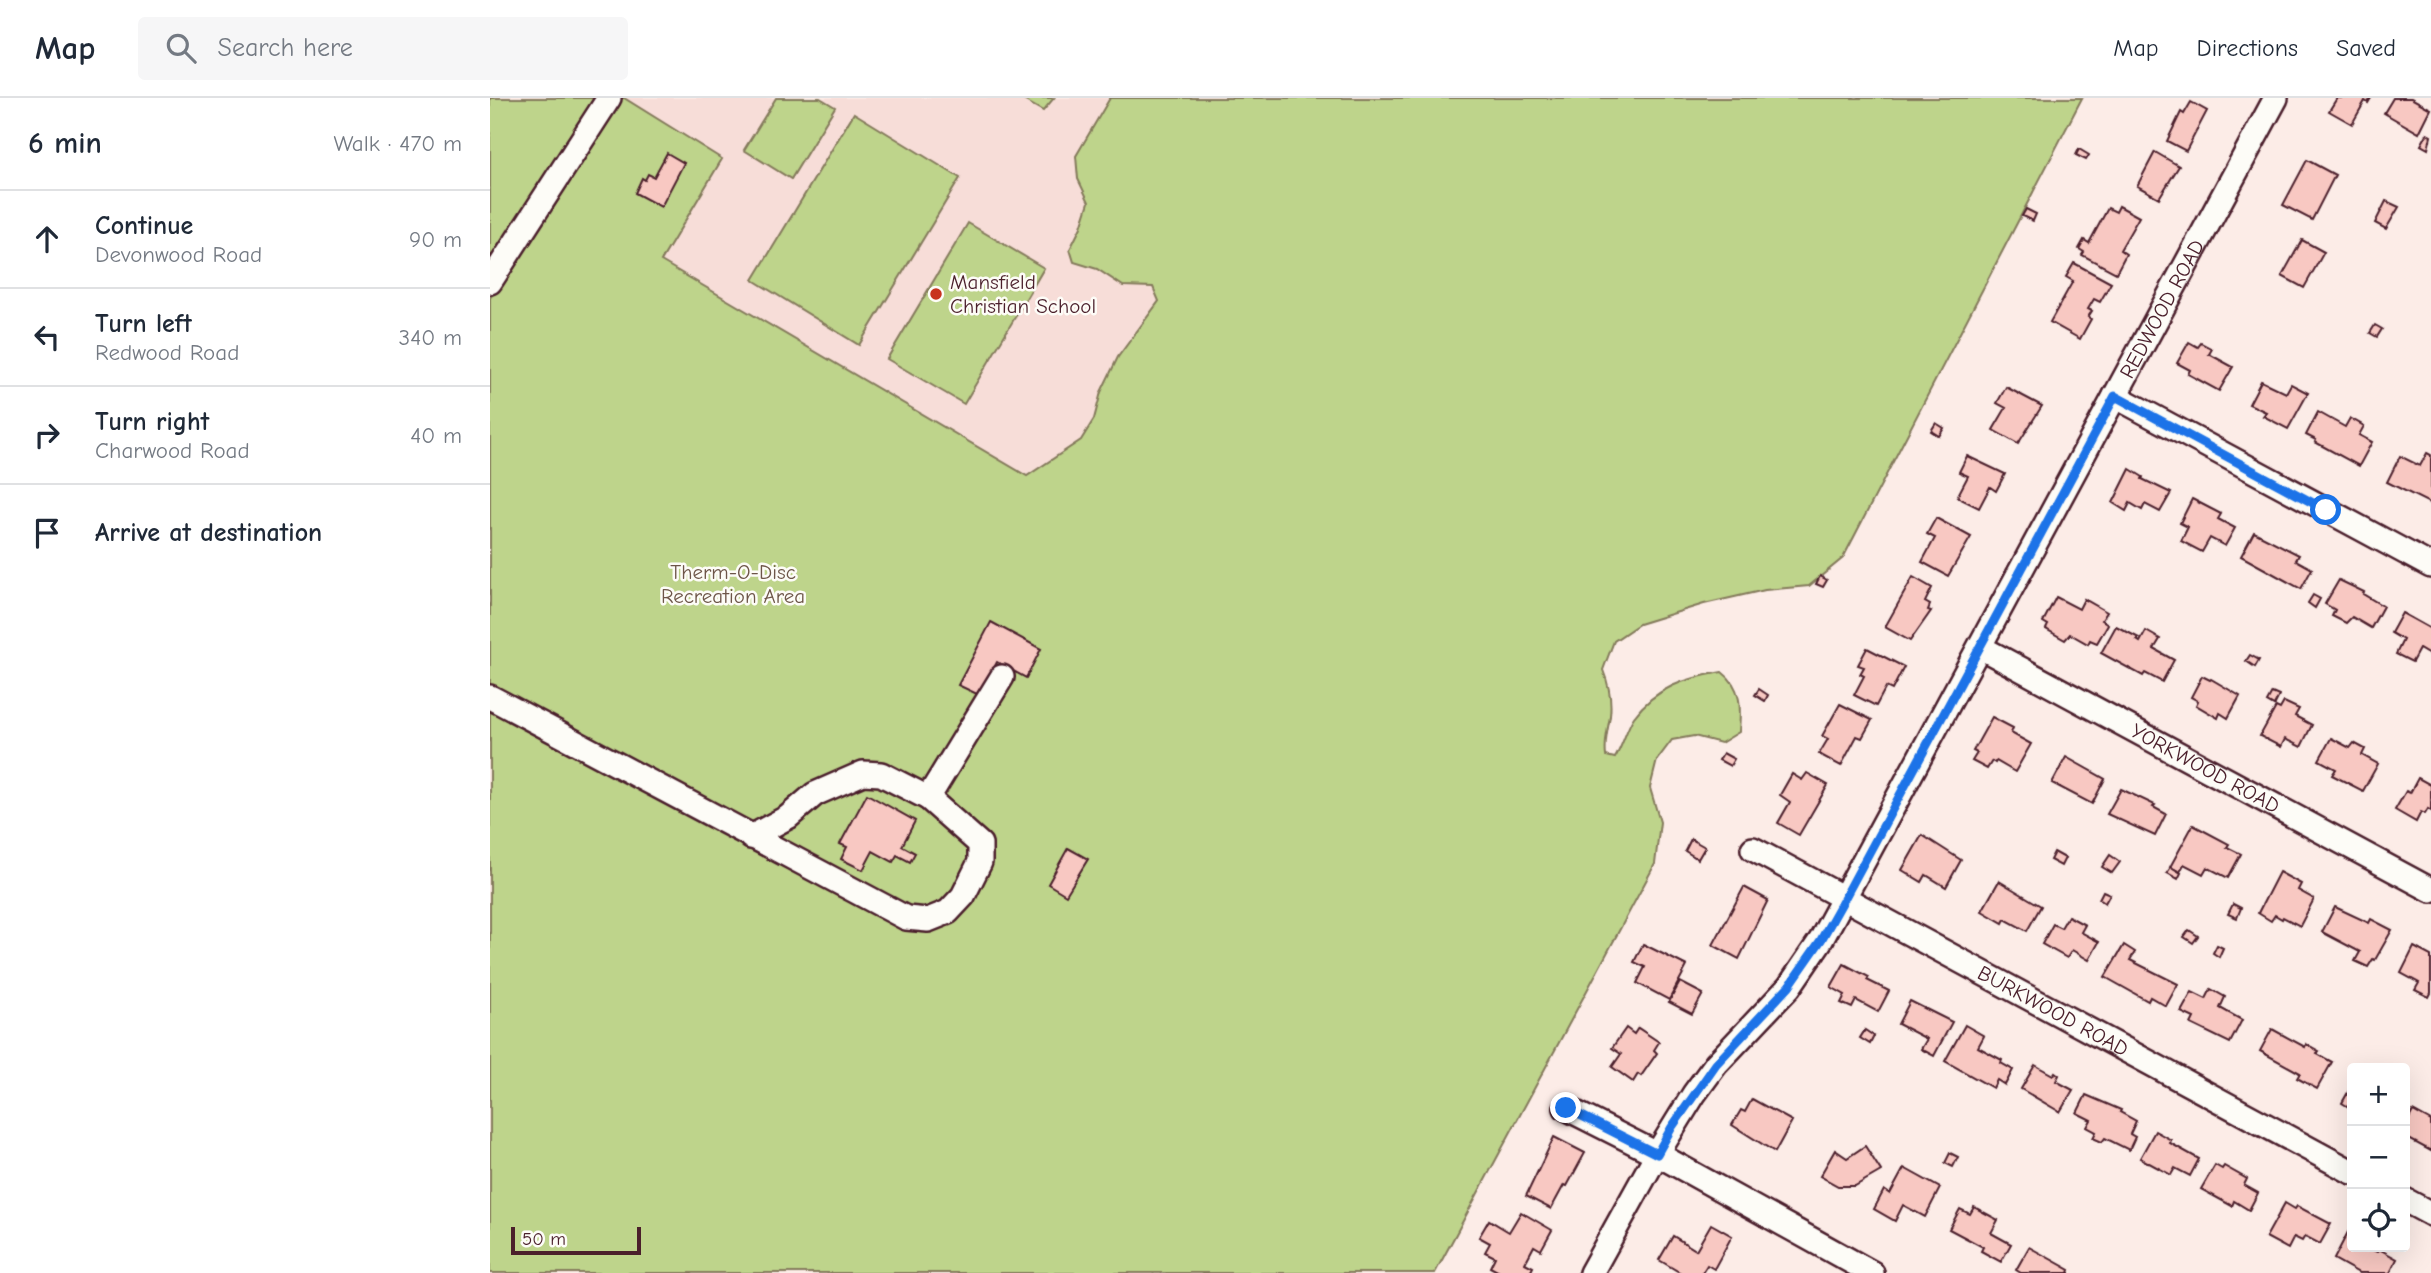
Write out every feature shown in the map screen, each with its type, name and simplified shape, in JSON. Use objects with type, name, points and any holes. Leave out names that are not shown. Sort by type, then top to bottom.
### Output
[{"type":"street","points":[[490,282],[609,98]]},
{"type":"street","name":"REDWOOD ROAD","points":[[1591,1273],[1672,1127],[1716,1064],[1789,986],[1821,940],[2276,98]]},
{"type":"street","points":[[2115,396],[2431,566]]},
{"type":"street","name":"YORKWOOD ROAD","points":[[1980,647],[2431,890]]},
{"type":"street","points":[[928,798],[1002,677]]},
{"type":"street","points":[[490,696],[751,837],[905,918],[928,920],[948,912],[963,897],[980,862],[980,844],[928,798],[881,774],[863,773],[815,794],[788,817],[751,837]]},
{"type":"street","name":"BURKWOOD ROAD","points":[[1753,849],[2347,1169]]},
{"type":"street","points":[[1566,1108],[1657,1154],[1872,1273]]},
{"type":"street","points":[[2410,1203],[2431,1214]]},
{"type":"shaded area","name":"Mansfield Christian School","points":[[624,98],[1110,98],[1076,156],[1078,179],[1089,202],[1070,249],[1074,262],[1097,269],[1123,286],[1154,287],[1159,301],[1118,357],[1101,392],[1094,419],[1080,440],[1027,477],[660,261]]},
{"type":"green space","points":[[490,98],[598,98],[490,264]]},
{"type":"green space","name":"Therm-O-Disc Recreation Area","points":[[618,98],[624,98],[722,159],[661,261],[1027,476],[1081,440],[1094,419],[1101,392],[1118,357],[1159,301],[1153,287],[1123,286],[1097,269],[1074,262],[1070,249],[1089,202],[1078,179],[1076,156],[1110,98],[2082,98],[1843,558],[1809,586],[1765,590],[1704,604],[1639,624],[1614,641],[1603,670],[1611,704],[1606,756],[1615,758],[1634,717],[1652,698],[1685,681],[1722,672],[1737,691],[1740,706],[1739,732],[1721,743],[1694,736],[1672,740],[1657,760],[1650,788],[1660,822],[1655,864],[1435,1273],[490,1273],[490,298]]},
{"type":"green space","points":[[776,98],[820,98],[835,107],[791,179],[744,150]]},
{"type":"green space","points":[[1020,98],[1054,98],[1043,111]]},
{"type":"green space","points":[[854,113],[960,178],[859,345],[753,280]]},
{"type":"green space","points":[[968,223],[1044,268],[964,404],[887,359]]},
{"type":"building","points":[[2337,98],[2371,98],[2368,103],[2365,101],[2352,124],[2329,111]]},
{"type":"building","points":[[2393,98],[2411,98],[2431,109],[2419,133],[2384,113]]},
{"type":"building","points":[[2191,102],[2207,111],[2186,151],[2167,141],[2181,112],[2184,114]]},
{"type":"building","points":[[2427,134],[2431,136],[2428,149],[2421,145]]},
{"type":"building","points":[[2079,149],[2089,155],[2086,160],[2076,155]]},
{"type":"building","points":[[2155,152],[2179,166],[2159,198],[2137,186]]},
{"type":"building","points":[[667,153],[684,163],[661,207],[635,193],[642,178],[645,180],[648,174],[654,177]]},
{"type":"building","points":[[2307,160],[2335,175],[2312,220],[2283,205]]},
{"type":"building","points":[[2386,201],[2399,207],[2386,229],[2375,223]]},
{"type":"building","points":[[2119,206],[2139,217],[2120,250],[2126,254],[2116,273],[2082,255],[2084,252],[2079,249],[2084,240],[2089,243],[2108,208],[2116,212]]},
{"type":"building","points":[[2026,209],[2036,214],[2033,221],[2022,216]]},
{"type":"building","points":[[2302,240],[2324,252],[2304,288],[2282,276]]},
{"type":"building","points":[[2074,263],[2111,283],[2100,302],[2094,299],[2088,309],[2092,311],[2088,317],[2091,319],[2080,339],[2050,322],[2073,281],[2066,277]]},
{"type":"building","points":[[2375,325],[2382,329],[2377,337],[2370,333]]},
{"type":"building","points":[[2189,342],[2198,347],[2201,343],[2212,349],[2209,354],[2233,367],[2219,391],[2188,374],[2190,370],[2177,363]]},
{"type":"building","points":[[2261,381],[2286,393],[2291,384],[2308,393],[2288,429],[2263,416],[2266,412],[2249,404]]},
{"type":"building","points":[[2006,387],[2042,406],[2018,444],[1993,430],[2006,408],[1997,403]]},
{"type":"building","points":[[2318,412],[2345,427],[2350,418],[2364,426],[2359,435],[2372,442],[2359,466],[2306,435]]},
{"type":"building","points":[[1936,423],[1944,428],[1939,436],[1931,431]]},
{"type":"building","points":[[2427,453],[2431,455],[2431,504],[2387,482],[2400,456],[2420,466]]},
{"type":"building","points":[[1967,456],[2005,474],[1996,491],[1990,487],[1979,508],[1957,497],[1968,476],[1959,472]]},
{"type":"building","points":[[2130,469],[2143,477],[2142,479],[2171,493],[2160,512],[2145,504],[2142,510],[2130,503],[2126,511],[2113,503]]},
{"type":"building","points":[[2192,499],[2221,514],[2218,519],[2235,528],[2225,546],[2210,538],[2202,552],[2181,541],[2188,527],[2180,523]]},
{"type":"building","points":[[1936,518],[1971,537],[1948,576],[1922,562],[1935,538],[1927,534]]},
{"type":"building","points":[[2254,532],[2299,555],[2296,560],[2312,569],[2301,589],[2241,556]]},
{"type":"building","points":[[1820,576],[1827,580],[1823,587],[1816,584]]},
{"type":"building","points":[[1913,577],[1932,588],[1925,602],[1930,605],[1928,610],[1931,611],[1910,641],[1885,627]]},
{"type":"building","points":[[2339,580],[2364,592],[2363,594],[2383,606],[2371,628],[2352,617],[2346,623],[2332,616],[2335,610],[2325,604]]},
{"type":"building","points":[[2313,595],[2320,599],[2315,608],[2308,603]]},
{"type":"building","points":[[2056,597],[2079,609],[2084,599],[2107,612],[2102,620],[2108,624],[2097,643],[2090,640],[2088,644],[2070,634],[2065,640],[2046,629],[2048,625],[2043,622]]},
{"type":"building","points":[[2402,613],[2431,629],[2431,656],[2419,649],[2412,662],[2396,654],[2403,640],[2391,633]]},
{"type":"building","points":[[991,622],[1041,649],[1026,678],[997,662],[979,695],[958,685]]},
{"type":"building","points":[[2116,626],[2139,638],[2137,640],[2140,642],[2146,631],[2160,639],[2154,649],[2174,660],[2162,682],[2145,673],[2143,676],[2101,653]]},
{"type":"building","points":[[1867,648],[1904,667],[1892,690],[1886,687],[1876,706],[1854,695],[1864,676],[1860,674],[1864,667],[1858,665]]},
{"type":"building","points":[[2250,655],[2259,660],[2255,667],[2246,661]]},
{"type":"building","points":[[2202,676],[2240,696],[2228,718],[2220,713],[2218,718],[2196,705],[2198,701],[2191,697]]},
{"type":"building","points":[[1759,689],[1768,695],[1765,701],[1755,695]]},
{"type":"building","points":[[2272,693],[2279,696],[2274,706],[2267,702]]},
{"type":"building","points":[[2284,702],[2299,709],[2295,716],[2312,725],[2301,747],[2285,739],[2281,747],[2260,736],[2276,707],[2280,709]]},
{"type":"building","points":[[1840,704],[1872,720],[1862,738],[1857,736],[1841,766],[1819,754],[1828,739],[1822,736]]},
{"type":"building","points":[[1992,717],[2013,728],[2011,733],[2031,744],[2015,772],[1996,761],[1992,761],[1987,769],[1972,761],[1977,753],[1973,751]]},
{"type":"building","points":[[2331,738],[2350,748],[2354,743],[2365,749],[2362,755],[2378,764],[2363,791],[2332,775],[2336,769],[2319,760]]},
{"type":"building","points":[[1723,753],[1734,759],[1730,766],[1719,760]]},
{"type":"building","points":[[2066,757],[2105,779],[2092,804],[2052,783]]},
{"type":"building","points":[[1807,773],[1828,785],[1799,835],[1778,823],[1790,802],[1780,795],[1792,774],[1802,780]]},
{"type":"building","points":[[2418,778],[2431,785],[2431,811],[2428,809],[2425,814],[2421,812],[2416,822],[2395,810],[2406,791],[2410,793]]},
{"type":"building","points":[[2121,789],[2155,805],[2153,807],[2166,814],[2155,836],[2107,814]]},
{"type":"building","points":[[867,794],[915,821],[902,846],[915,853],[910,862],[897,855],[893,862],[873,851],[863,870],[841,859],[847,847],[840,844]]},
{"type":"building","points":[[2193,825],[2229,844],[2227,847],[2241,854],[2228,878],[2207,867],[2203,874],[2184,864],[2180,872],[2170,867]]},
{"type":"building","points":[[1922,835],[1961,860],[1946,887],[1926,875],[1922,882],[1902,870]]},
{"type":"building","points":[[1691,839],[1705,847],[1698,859],[1685,851]]},
{"type":"building","points":[[1068,848],[1088,859],[1066,895],[1048,884]]},
{"type":"building","points":[[2054,852],[2065,858],[2061,866],[2050,860]]},
{"type":"building","points":[[2110,855],[2120,862],[2112,873],[2102,867]]},
{"type":"building","points":[[2171,867],[2181,873],[2178,879],[2167,873]]},
{"type":"building","points":[[2279,872],[2301,884],[2298,890],[2314,899],[2300,926],[2275,915],[2271,921],[2258,913]]},
{"type":"building","points":[[1999,881],[2041,906],[2027,931],[2005,919],[2003,923],[1982,911]]},
{"type":"building","points":[[1744,887],[1768,900],[1739,959],[1713,945]]},
{"type":"building","points":[[2103,891],[2110,894],[2105,903],[2099,899]]},
{"type":"building","points":[[2233,904],[2241,908],[2237,918],[2228,914]]},
{"type":"building","points":[[2335,907],[2369,923],[2371,919],[2392,930],[2368,967],[2355,961],[2360,952],[2322,932]]},
{"type":"building","points":[[2068,916],[2085,925],[2081,932],[2099,942],[2089,960],[2072,950],[2067,958],[2042,944],[2053,924],[2061,928]]},
{"type":"building","points":[[2189,930],[2198,936],[2193,943],[2184,937]]},
{"type":"building","points":[[1643,944],[1687,966],[1669,1000],[1637,983],[1645,967],[1634,962]]},
{"type":"building","points":[[2124,945],[2135,952],[2130,960],[2178,984],[2166,1006],[2150,997],[2148,1001],[2105,977]]},
{"type":"building","points":[[2217,945],[2223,948],[2219,957],[2213,953]]},
{"type":"building","points":[[2414,947],[2431,956],[2429,997],[2415,990],[2419,983],[2401,973]]},
{"type":"building","points":[[1844,964],[1889,991],[1878,1012],[1856,1000],[1852,1008],[1841,1003],[1845,995],[1831,987]]},
{"type":"building","points":[[1680,982],[1703,994],[1692,1014],[1669,1002]]},
{"type":"building","points":[[2211,989],[2225,997],[2220,1008],[2242,1020],[2230,1043],[2191,1024],[2194,1018],[2181,1012],[2192,992],[2206,999]]},
{"type":"building","points":[[1910,1001],[1952,1022],[1934,1056],[1921,1049],[1927,1039],[1898,1024]]},
{"type":"building","points":[[1965,1025],[1984,1036],[1978,1047],[2002,1060],[2001,1063],[2013,1070],[2005,1085],[1997,1080],[1993,1088],[1945,1061]]},
{"type":"building","points":[[1626,1028],[1634,1034],[1638,1028],[1659,1042],[1654,1050],[1657,1053],[1641,1076],[1638,1074],[1633,1082],[1612,1067],[1621,1054],[1612,1048]]},
{"type":"building","points":[[2272,1029],[2305,1047],[2306,1044],[2319,1051],[2317,1054],[2332,1062],[2317,1089],[2297,1078],[2300,1073],[2260,1051]]},
{"type":"building","points":[[1865,1030],[1874,1036],[1870,1044],[1860,1038]]},
{"type":"building","points":[[2035,1065],[2053,1075],[2055,1072],[2059,1075],[2056,1081],[2073,1090],[2060,1112],[2021,1089]]},
{"type":"building","points":[[2086,1095],[2121,1110],[2120,1112],[2136,1121],[2130,1134],[2135,1137],[2129,1150],[2105,1138],[2102,1142],[2093,1138],[2096,1132],[2087,1127],[2091,1120],[2077,1113]]},
{"type":"building","points":[[1752,1099],[1792,1121],[1775,1152],[1732,1125],[1741,1110],[1745,1112]]},
{"type":"building","points":[[2413,1111],[2431,1121],[2431,1151],[2410,1140],[2410,1117]]},
{"type":"building","points":[[2155,1131],[2199,1159],[2190,1176],[2175,1168],[2171,1175],[2140,1158]]},
{"type":"building","points":[[1554,1137],[1585,1153],[1551,1209],[1526,1196]]},
{"type":"building","points":[[1865,1146],[1881,1171],[1855,1186],[1838,1186],[1820,1176],[1835,1150],[1847,1158]]},
{"type":"building","points":[[1950,1153],[1958,1157],[1953,1167],[1945,1163]]},
{"type":"building","points":[[2215,1165],[2222,1169],[2224,1166],[2247,1179],[2244,1185],[2258,1193],[2249,1210],[2234,1201],[2232,1206],[2201,1189]]},
{"type":"building","points":[[1904,1168],[1940,1188],[1925,1217],[1903,1205],[1895,1221],[1874,1209],[1884,1190],[1890,1194]]},
{"type":"building","points":[[2285,1203],[2295,1209],[2297,1206],[2331,1224],[2320,1244],[2305,1236],[2302,1241],[2294,1237],[2288,1249],[2266,1237]]},
{"type":"building","points":[[1974,1207],[1998,1220],[1991,1233],[2011,1244],[2001,1262],[1981,1251],[1983,1247],[1949,1229],[1960,1209],[1970,1214]]},
{"type":"building","points":[[1521,1212],[1552,1230],[1541,1250],[1534,1246],[1525,1263],[1533,1267],[1530,1273],[1501,1273],[1490,1267],[1495,1257],[1485,1252],[1490,1243],[1479,1237],[1489,1220],[1509,1232]]},
{"type":"building","points":[[1711,1224],[1732,1236],[1714,1269],[1707,1265],[1702,1273],[1681,1273],[1659,1260],[1673,1236],[1696,1250]]},
{"type":"building","points":[[2347,1234],[2347,1252],[2384,1252],[2397,1259],[2390,1273],[2359,1273],[2334,1259]]},
{"type":"building","points":[[2029,1247],[2070,1270],[2069,1273],[2021,1273],[2016,1270]]},
{"type":"place","name":"Mansfield Christian School","points":[[936,294]]},
{"type":"route","points":[[1566,1108],[1657,1154],[1672,1127],[1716,1064],[1789,986],[1808,961],[1844,899],[2115,396],[2326,510]]}]
